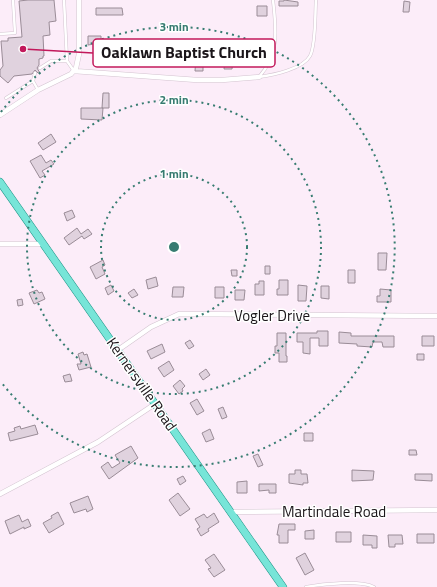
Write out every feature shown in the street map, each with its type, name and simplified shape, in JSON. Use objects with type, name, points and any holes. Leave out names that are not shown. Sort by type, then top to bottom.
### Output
[{"type":"main road","name":"Kernersville Road","points":[[0,182],[283,587]]},
{"type":"street","points":[[0,115],[38,90],[66,77],[74,71],[79,54],[79,0]]},
{"type":"street","points":[[74,71],[197,80],[222,80],[259,77]]},
{"type":"street","points":[[0,244],[44,244]]},
{"type":"street","name":"Vogler Drive","points":[[118,350],[151,327],[179,314],[437,316]]},
{"type":"street","points":[[0,494],[98,442],[155,404]]},
{"type":"street","name":"Martindale Road","points":[[232,512],[437,510]]},
{"type":"lane","points":[[0,34],[16,33],[13,0]]},
{"type":"lane","points":[[64,0],[67,60],[74,71]]},
{"type":"lane","points":[[259,77],[270,63],[274,48],[275,30],[273,0]]},
{"type":"lane","points":[[259,77],[279,73],[298,66],[308,59],[313,49],[316,0]]},
{"type":"lane","points":[[40,68],[51,61],[67,60]]},
{"type":"lane","points":[[35,73],[33,82],[38,90]]},
{"type":"lane","points":[[6,98],[33,82]]},
{"type":"lane","points":[[306,587],[318,585],[354,584],[366,584],[374,587]]},
{"type":"building","points":[[54,0],[56,21],[49,22],[50,35],[43,36],[44,56],[43,58],[39,59],[39,65],[37,68],[40,73],[35,70],[32,74],[14,76],[8,83],[0,76],[0,70],[3,66],[1,41],[8,41],[8,38],[22,37],[19,1]]},
{"type":"building","points":[[284,0],[298,2],[298,6],[279,6],[279,1]]},
{"type":"building","points":[[404,1],[410,2],[409,12],[403,12]]},
{"type":"building","points":[[257,6],[267,6],[267,16],[257,16]]},
{"type":"building","points":[[96,8],[122,8],[123,15],[96,15]]},
{"type":"building","points":[[88,36],[101,36],[101,43],[88,45]]},
{"type":"building","points":[[196,57],[203,58],[203,71],[195,71]]},
{"type":"building","points":[[225,60],[233,60],[232,69],[224,69]]},
{"type":"building","points":[[103,93],[109,93],[109,108],[102,108]]},
{"type":"building","points":[[81,108],[103,108],[102,120],[81,119]]},
{"type":"building","points":[[51,134],[56,142],[43,150],[38,143]]},
{"type":"building","points":[[41,155],[46,163],[51,160],[54,164],[42,171],[45,175],[40,178],[30,161]]},
{"type":"building","points":[[72,210],[75,217],[67,221],[64,213]]},
{"type":"building","points":[[77,228],[81,234],[88,229],[92,234],[84,239],[82,236],[69,245],[64,238]]},
{"type":"building","points":[[378,253],[387,253],[386,270],[378,270]]},
{"type":"building","points":[[103,260],[105,265],[102,267],[105,274],[96,279],[90,267]]},
{"type":"building","points":[[265,266],[270,266],[270,274],[265,274]]},
{"type":"building","points":[[231,270],[237,270],[237,276],[232,276]]},
{"type":"building","points":[[348,270],[355,270],[355,283],[348,283]]},
{"type":"building","points":[[156,277],[158,286],[148,289],[146,280]]},
{"type":"building","points":[[279,280],[288,280],[288,295],[277,295]]},
{"type":"building","points":[[259,281],[264,281],[264,295],[255,295],[255,284],[259,284]]},
{"type":"building","points":[[111,285],[114,291],[108,295],[105,288]]},
{"type":"building","points":[[298,285],[307,286],[306,301],[298,301]]},
{"type":"building","points":[[321,286],[329,286],[329,299],[321,298]]},
{"type":"building","points":[[173,287],[184,287],[183,297],[172,297]]},
{"type":"building","points":[[215,287],[224,287],[224,298],[215,298]]},
{"type":"building","points":[[134,289],[138,295],[132,298],[128,293]]},
{"type":"building","points":[[380,289],[391,290],[391,302],[377,302],[377,296],[380,296]]},
{"type":"building","points":[[37,290],[39,293],[42,292],[45,299],[34,304],[29,293]]},
{"type":"building","points":[[235,290],[245,290],[244,300],[235,300]]},
{"type":"building","points":[[22,299],[23,305],[18,306],[17,300]]},
{"type":"building","points":[[317,331],[328,331],[328,346],[319,346],[319,338],[310,338],[310,354],[303,353],[303,342],[297,342],[297,333],[317,333]]},
{"type":"building","points":[[339,332],[351,333],[351,336],[394,336],[394,347],[383,347],[382,342],[373,342],[372,347],[339,343]]},
{"type":"building","points":[[277,333],[286,333],[287,362],[279,362],[279,353],[275,353],[275,346],[277,346]]},
{"type":"building","points":[[422,336],[434,336],[434,346],[422,346]]},
{"type":"building","points":[[190,340],[194,346],[189,349],[185,343]]},
{"type":"building","points":[[162,344],[165,352],[151,359],[147,351]]},
{"type":"building","points":[[83,352],[84,355],[87,354],[91,367],[79,370],[77,364],[81,364],[78,354]]},
{"type":"building","points":[[417,354],[424,354],[424,360],[417,360]]},
{"type":"building","points":[[169,361],[174,370],[164,377],[158,368]]},
{"type":"building","points":[[206,369],[210,375],[203,380],[199,374]]},
{"type":"building","points":[[70,374],[72,381],[65,382],[63,376]]},
{"type":"building","points":[[180,380],[185,386],[182,389],[183,391],[179,394],[173,386]]},
{"type":"building","points":[[197,399],[204,411],[197,415],[190,403]]},
{"type":"building","points":[[223,407],[227,417],[222,419],[218,409]]},
{"type":"building","points":[[35,425],[38,434],[10,441],[8,433],[15,431],[14,428],[20,426],[21,429]]},
{"type":"building","points":[[210,429],[214,439],[206,442],[202,433]]},
{"type":"building","points":[[304,433],[313,433],[313,441],[304,441]]},
{"type":"building","points":[[131,446],[138,458],[109,479],[101,467],[108,462],[112,468],[120,463],[115,455]]},
{"type":"building","points":[[409,450],[416,450],[417,455],[409,455]]},
{"type":"building","points":[[258,454],[263,465],[258,467],[253,456]]},
{"type":"building","points":[[295,470],[301,470],[301,474],[307,474],[308,483],[303,483],[303,485],[289,483],[289,474],[295,474]]},
{"type":"building","points":[[352,470],[374,471],[373,480],[352,481]]},
{"type":"building","points":[[415,474],[432,474],[432,481],[415,480]]},
{"type":"building","points":[[183,476],[186,481],[180,485],[177,479]]},
{"type":"building","points":[[247,481],[247,493],[237,493],[237,482]]},
{"type":"building","points":[[259,484],[276,484],[276,493],[269,493],[269,490],[259,491]]},
{"type":"building","points":[[178,493],[190,509],[180,516],[169,500]]},
{"type":"building","points":[[88,496],[93,509],[87,512],[86,509],[74,513],[70,503]]},
{"type":"building","points":[[58,512],[64,524],[49,533],[43,523],[52,518],[51,516]]},
{"type":"building","points":[[214,513],[219,522],[208,529],[209,531],[201,536],[197,529],[200,527],[195,519],[204,514],[207,518]]},
{"type":"building","points":[[19,515],[22,522],[28,519],[31,526],[24,529],[24,527],[10,534],[5,521]]},
{"type":"building","points":[[279,524],[295,524],[295,530],[288,530],[288,543],[279,543],[279,535],[277,535]]},
{"type":"building","points":[[314,530],[314,539],[305,539],[305,531]]},
{"type":"building","points":[[336,532],[351,532],[351,542],[336,542]]},
{"type":"building","points":[[417,534],[434,534],[434,543],[417,543]]},
{"type":"building","points":[[363,535],[377,536],[377,548],[372,548],[372,545],[363,545]]},
{"type":"building","points":[[388,535],[402,535],[403,544],[395,544],[395,547],[389,547]]},
{"type":"building","points":[[305,553],[314,570],[305,575],[296,558]]},
{"type":"building","points":[[214,554],[225,570],[214,577],[208,569],[211,568],[205,560]]},
{"type":"place","name":"Oaklawn Baptist Church","points":[[23,49]]}]
